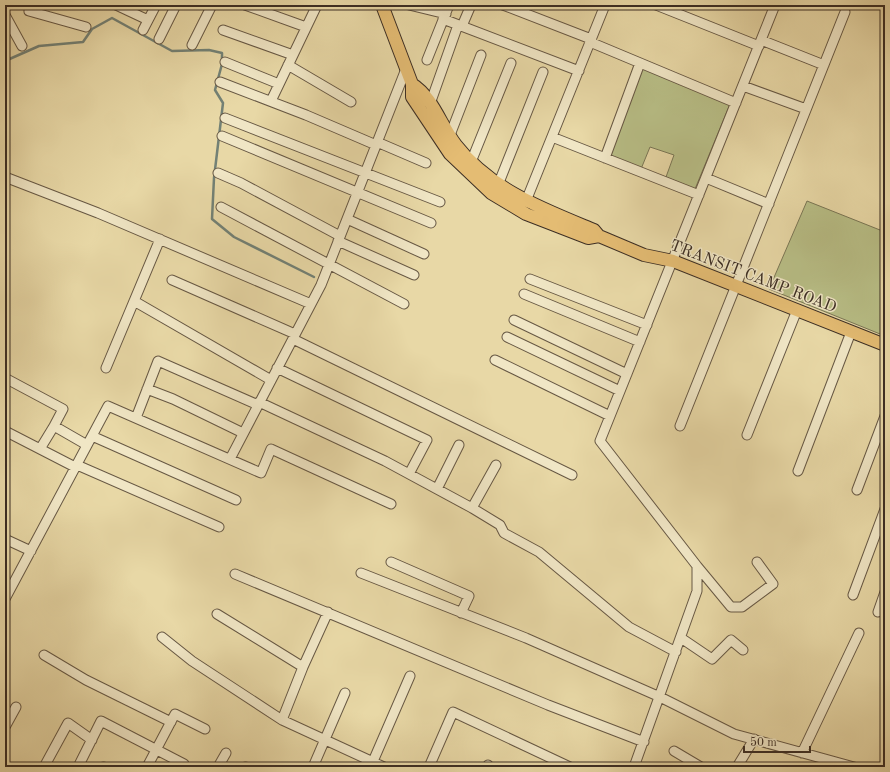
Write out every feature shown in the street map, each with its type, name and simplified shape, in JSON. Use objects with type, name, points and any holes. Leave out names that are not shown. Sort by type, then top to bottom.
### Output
[{"type":"main road","name":"TRANSIT CAMP ROAD","points":[[382,5],[412,84],[412,97],[450,154],[477,182],[520,202],[594,230],[599,236],[644,255],[673,260],[885,345]]},
{"type":"main road","name":"TRANSIT CAMP ROAD","points":[[412,84],[421,90],[450,135],[471,162],[520,202]]},
{"type":"main road","name":"TRANSIT CAMP ROAD","points":[[851,332],[885,352]]},
{"type":"street","points":[[30,5],[29,11],[86,27]]},
{"type":"street","points":[[116,5],[148,20]]},
{"type":"street","points":[[143,30],[156,5]]},
{"type":"street","points":[[159,38],[176,5]]},
{"type":"street","points":[[192,44],[212,5]]},
{"type":"street","points":[[245,5],[306,28]]},
{"type":"street","points":[[272,101],[317,5]]},
{"type":"street","points":[[413,5],[444,16],[460,25],[579,71]]},
{"type":"street","points":[[427,60],[449,5]]},
{"type":"street","points":[[430,104],[460,25],[471,5]]},
{"type":"street","points":[[503,5],[736,103]]},
{"type":"street","points":[[520,202],[552,137],[605,5]]},
{"type":"street","points":[[757,562],[773,584],[742,607],[731,606],[696,566],[600,441],[775,5]]},
{"type":"street","points":[[659,6],[824,65]]},
{"type":"street","points":[[680,426],[845,12]]},
{"type":"street","points":[[5,15],[22,46]]},
{"type":"street","points":[[223,30],[293,55]]},
{"type":"street","points":[[450,135],[481,55]]},
{"type":"street","points":[[225,62],[280,84]]},
{"type":"street","points":[[471,162],[511,63]]},
{"type":"street","points":[[605,158],[640,63]]},
{"type":"street","points":[[288,65],[351,102]]},
{"type":"street","points":[[230,459],[311,304],[329,265],[406,69]]},
{"type":"street","points":[[498,185],[543,72]]},
{"type":"street","points":[[220,82],[272,101],[426,163]]},
{"type":"street","points":[[743,86],[806,109]]},
{"type":"street","points":[[224,118],[366,171],[440,202]]},
{"type":"street","points":[[222,136],[432,223]]},
{"type":"street","points":[[552,137],[699,195]]},
{"type":"street","points":[[218,173],[241,184],[339,239],[414,275]]},
{"type":"street","points":[[5,177],[98,213],[311,304]]},
{"type":"street","points":[[706,178],[769,204]]},
{"type":"street","points":[[221,207],[404,304]]},
{"type":"street","points":[[347,219],[424,254]]},
{"type":"street","points":[[106,368],[160,239]]},
{"type":"street","points":[[530,279],[647,325]]},
{"type":"street","points":[[172,280],[294,336],[572,475]]},
{"type":"street","points":[[524,294],[640,342]]},
{"type":"street","points":[[134,301],[271,380]]},
{"type":"street","points":[[747,435],[797,310]]},
{"type":"street","points":[[514,320],[627,374]]},
{"type":"street","points":[[798,471],[851,332]]},
{"type":"street","points":[[507,337],[620,391]]},
{"type":"street","points":[[495,360],[610,416]]},
{"type":"street","points":[[136,418],[158,361],[259,404],[385,461],[472,508],[500,525],[504,533],[539,552],[629,627],[676,652]]},
{"type":"street","points":[[277,368],[427,440],[409,474]]},
{"type":"street","points":[[5,378],[63,409],[40,449]]},
{"type":"street","points":[[147,389],[174,399],[243,433]]},
{"type":"street","points":[[5,600],[108,406],[261,473],[271,449],[391,504]]},
{"type":"street","points":[[857,490],[885,416]]},
{"type":"street","points":[[54,426],[87,445]]},
{"type":"street","points":[[5,431],[76,466],[219,527]]},
{"type":"street","points":[[92,436],[236,500]]},
{"type":"street","points":[[437,489],[459,444]]},
{"type":"street","points":[[472,508],[496,464]]},
{"type":"street","points":[[853,595],[885,509]]},
{"type":"street","points":[[5,539],[31,551]]},
{"type":"street","points":[[391,562],[469,596],[461,613]]},
{"type":"street","points":[[634,767],[697,591],[696,566]]},
{"type":"street","points":[[361,573],[526,638],[660,697],[734,734],[802,753],[837,765],[854,767]]},
{"type":"street","points":[[235,574],[548,705],[644,742]]},
{"type":"street","points":[[878,612],[885,592]]},
{"type":"street","points":[[282,720],[303,667],[328,612]]},
{"type":"street","points":[[218,614],[303,667]]},
{"type":"street","points":[[802,753],[859,633]]},
{"type":"street","points":[[162,636],[192,662],[282,720],[372,765],[384,767]]},
{"type":"street","points":[[681,638],[712,659],[731,640],[743,650]]},
{"type":"street","points":[[44,655],[86,680],[171,722]]},
{"type":"street","points":[[372,765],[410,676]]},
{"type":"street","points":[[312,767],[345,693]]},
{"type":"street","points":[[5,727],[16,707]]},
{"type":"street","points":[[429,767],[453,712],[570,767]]},
{"type":"street","points":[[148,767],[175,714],[205,729]]},
{"type":"street","points":[[78,767],[101,721],[157,748],[184,764]]},
{"type":"street","points":[[44,767],[68,723],[92,740]]},
{"type":"street","points":[[737,767],[754,740]]},
{"type":"street","points":[[674,751],[701,767]]},
{"type":"street","points":[[218,767],[226,754]]},
{"type":"green space","points":[[642,68],[730,104],[695,189],[666,177],[674,155],[650,147],[641,169],[608,156]]},
{"type":"green space","points":[[807,201],[885,232],[885,336],[769,289]]},
{"type":"waterway","points":[[5,61],[39,46],[83,42],[92,29],[112,18],[172,51],[209,50],[222,53],[222,64],[215,90],[223,103],[214,178],[212,219],[234,237],[314,277]]}]
